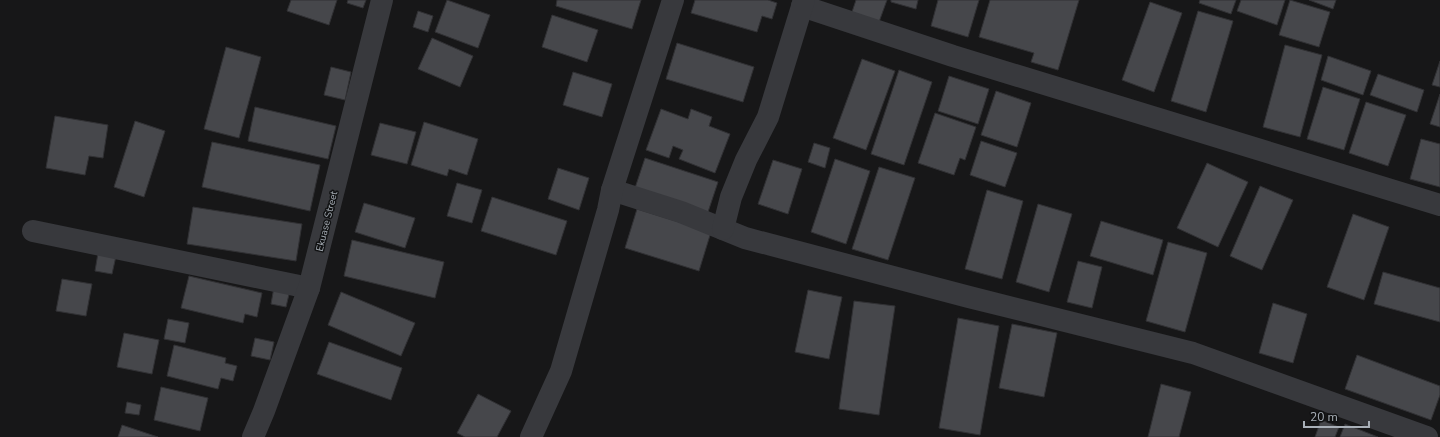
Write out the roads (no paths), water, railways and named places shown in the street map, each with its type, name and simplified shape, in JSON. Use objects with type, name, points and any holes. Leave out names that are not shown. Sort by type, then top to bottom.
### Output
[{"type":"street","name":"Ekuase Street","points":[[253,437],[309,288],[382,0]]},
{"type":"street","points":[[531,437],[561,371],[608,210],[612,190],[673,0]]},
{"type":"street","points":[[724,229],[731,197],[746,160],[768,117],[803,3],[961,58],[1440,205]]},
{"type":"street","points":[[612,190],[681,212],[745,238],[1193,353],[1426,437]]},
{"type":"street","points":[[33,231],[309,288]]}]
